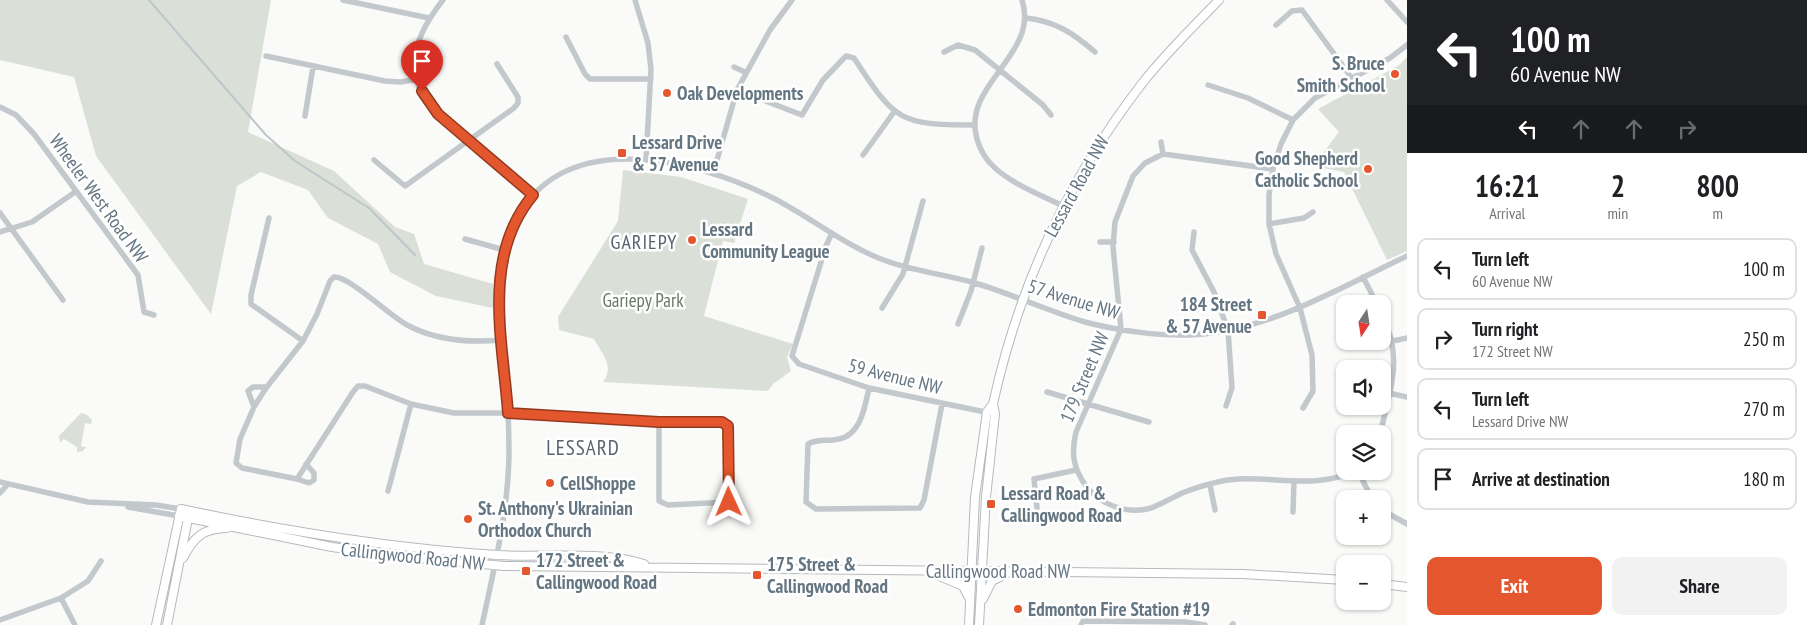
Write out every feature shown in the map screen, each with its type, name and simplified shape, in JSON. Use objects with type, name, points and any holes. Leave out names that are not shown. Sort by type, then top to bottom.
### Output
[{"type":"main road","name":"Lessard Road NW","points":[[979,625],[987,474],[995,414],[993,404],[1006,346],[1022,299],[1043,245],[1062,206],[1100,140],[1145,80],[1219,0]]},
{"type":"main road","name":"Lessard Road NW","points":[[969,625],[976,481],[987,412],[993,404]]},
{"type":"main road","name":"Callingwood Road NW","points":[[180,512],[286,531],[388,545],[497,555],[623,557],[651,566]]},
{"type":"main road","points":[[156,625],[180,512]]},
{"type":"main road","name":"Callingwood Road NW","points":[[189,514],[244,530],[350,550],[495,565],[1243,574],[1336,579]]},
{"type":"main road","points":[[167,625],[189,514]]},
{"type":"main road","points":[[181,562],[190,544],[201,534],[225,528],[244,530]]},
{"type":"main road","points":[[926,570],[964,586],[967,589],[971,605]]},
{"type":"main road","points":[[979,610],[992,581],[1002,574],[1021,571]]},
{"type":"main road","points":[[1391,585],[1407,586]]},
{"type":"street","points":[[343,0],[429,18]]},
{"type":"street","points":[[443,0],[429,18],[416,48],[417,79],[424,96],[432,108],[533,195]]},
{"type":"street","points":[[636,0],[648,42],[652,80],[646,160]]},
{"type":"street","points":[[1022,0],[1026,18],[1019,44],[980,99],[975,125],[982,150],[996,169],[1062,206]]},
{"type":"street","points":[[1387,0],[1407,22]]},
{"type":"street","points":[[713,174],[737,90],[745,72],[790,1]]},
{"type":"street","points":[[1276,25],[1292,10],[1302,10],[1351,77]]},
{"type":"street","points":[[1026,18],[1051,22],[1067,29],[1095,52]]},
{"type":"street","points":[[566,37],[585,74],[590,78],[652,80]]},
{"type":"street","points":[[1303,408],[1313,392],[1312,355],[1300,308],[1276,254],[1269,224],[1269,195],[1273,169],[1280,144],[1293,120],[1315,98],[1351,77],[1390,58],[1407,45]]},
{"type":"street","points":[[944,52],[955,46],[970,47],[1044,105],[1051,115]]},
{"type":"street","points":[[266,56],[384,81],[401,82],[417,79]]},
{"type":"street","points":[[737,90],[802,115],[823,80],[846,56],[854,58],[880,97],[894,112],[909,120],[931,125],[975,125]]},
{"type":"street","points":[[374,160],[405,186],[471,141],[518,103],[518,97],[497,64]]},
{"type":"street","points":[[305,116],[313,67]]},
{"type":"street","points":[[734,67],[745,72]]},
{"type":"street","points":[[1208,86],[1248,98],[1293,120]]},
{"type":"street","name":"Wheeler West Road NW","points":[[0,107],[16,115],[34,134],[138,275],[144,312],[154,315]]},
{"type":"street","points":[[862,155],[894,112]]},
{"type":"street","points":[[1160,142],[1163,154],[1273,169]]},
{"type":"street","name":"179 Street NW","points":[[1163,154],[1145,163],[1133,176],[1115,222],[1114,242],[1121,329],[1076,432],[1072,450],[1076,470],[1088,488],[1102,501],[1122,509],[1142,509],[1184,492],[1210,485]]},
{"type":"street","name":"57 Avenue NW","points":[[482,625],[507,497],[508,413],[499,294],[504,250],[519,214],[533,195],[555,176],[569,169],[596,161],[646,160],[713,174],[772,198],[872,255],[906,267],[973,283],[1087,322],[1121,329],[1186,335],[1228,330],[1300,308],[1407,256]]},
{"type":"street","points":[[0,232],[12,230],[32,222],[75,192]]},
{"type":"street","points":[[882,308],[901,279],[906,267],[923,201]]},
{"type":"street","points":[[0,212],[63,300]]},
{"type":"street","points":[[1269,224],[1304,218],[1313,212]]},
{"type":"street","points":[[270,218],[251,295],[251,304],[303,341]]},
{"type":"street","points":[[1194,232],[1192,250],[1214,292],[1228,330],[1232,388],[1226,406]]},
{"type":"street","name":"59 Avenue NW","points":[[832,233],[826,246],[792,356],[799,364],[869,388],[995,414]]},
{"type":"street","points":[[465,239],[504,250]]},
{"type":"street","points":[[1100,242],[1114,242]]},
{"type":"street","points":[[958,324],[973,283],[982,248]]},
{"type":"street","points":[[306,464],[314,474],[314,480],[309,483],[242,468],[236,464],[235,458],[254,407],[303,341],[317,314],[330,281],[338,277],[345,280],[397,320],[422,332],[463,341],[501,340]]},
{"type":"street","points":[[1363,277],[1372,295]]},
{"type":"street","points":[[1391,336],[1394,363],[1391,381]]},
{"type":"street","points":[[1393,341],[1407,338]]},
{"type":"street","points":[[297,479],[358,386],[365,386],[411,404],[454,413],[508,413],[659,422],[722,422],[728,426],[729,502],[668,505],[659,501],[659,422]]},
{"type":"street","points":[[254,407],[248,391],[254,387],[267,387]]},
{"type":"street","points":[[869,388],[863,416],[851,433],[840,439],[816,440],[808,444],[806,502],[816,509],[920,508],[924,500],[942,404]]},
{"type":"street","points":[[1047,392],[1149,422]]},
{"type":"street","points":[[1391,393],[1407,397]]},
{"type":"street","points":[[388,491],[411,404]]},
{"type":"street","points":[[1037,508],[1034,479],[1076,470]]},
{"type":"street","points":[[1215,510],[1210,485],[1236,479],[1326,481],[1336,479]]},
{"type":"street","points":[[1292,512],[1294,481]]},
{"type":"street","points":[[0,482],[102,503],[156,505],[180,512]]},
{"type":"street","points":[[0,493],[8,484]]},
{"type":"street","points":[[1391,515],[1407,524]]},
{"type":"street","points":[[0,620],[61,598],[88,581],[101,561]]},
{"type":"street","points":[[61,598],[74,625]]},
{"type":"street","points":[[1082,623],[1186,622],[1205,625]]},
{"type":"green space","points":[[0,0],[271,0],[248,132],[334,171],[395,227],[414,234],[424,264],[493,284],[493,308],[436,296],[390,272],[378,244],[328,218],[308,190],[261,172],[237,186],[211,314],[96,156],[74,77],[0,60]]},
{"type":"green space","name":"Good Shepherd Catholic School","points":[[1407,57],[1407,251],[1387,260],[1344,172],[1313,166],[1339,132],[1318,109],[1398,66]]},
{"type":"green space","name":"Gariepy Park","points":[[623,170],[681,177],[748,199],[734,243],[723,241],[704,316],[793,344],[787,357],[791,371],[773,384],[768,391],[603,382],[608,371],[608,365],[594,339],[559,330],[558,317],[618,221]]},
{"type":"green space","points":[[81,413],[87,415],[92,420],[91,424],[85,423],[81,446],[86,447],[83,451],[77,452],[77,447],[64,439],[60,443],[59,436]]},
{"type":"waterway","points":[[149,0],[266,135],[295,161],[369,208],[415,255]]},
{"type":"place","name":"S. Bruce Smith School","points":[[1395,74]]},
{"type":"place","name":"Oak Developments","points":[[667,93]]},
{"type":"place","name":"Lessard Drive & 57 Avenue","points":[[622,153]]},
{"type":"place","name":"Good Shepherd Catholic School","points":[[1368,169]]},
{"type":"place","name":"Lessard Community League","points":[[692,240]]},
{"type":"place","name":"184 Street & 57 Avenue","points":[[1262,315]]},
{"type":"place","name":"CellShoppe","points":[[550,483]]},
{"type":"place","name":"Lessard Road & Callingwood Road","points":[[991,504]]},
{"type":"place","name":"St. Anthony's Ukrainian Orthodox Church","points":[[468,519]]},
{"type":"place","name":"172 Street & Callingwood Road","points":[[526,571]]},
{"type":"place","name":"175 Street & Callingwood Road","points":[[757,575]]},
{"type":"place","name":"Edmonton Fire Station #19","points":[[1018,609]]},
{"type":"district","name":"GARIEPY","points":[[644,242]]},
{"type":"district","name":"LESSARD","points":[[583,448]]},
{"type":"route","points":[[422,91],[438,114],[533,195],[523,207],[510,233],[504,250],[502,265],[499,313],[508,413],[659,422],[722,422],[728,426],[729,502]]}]
